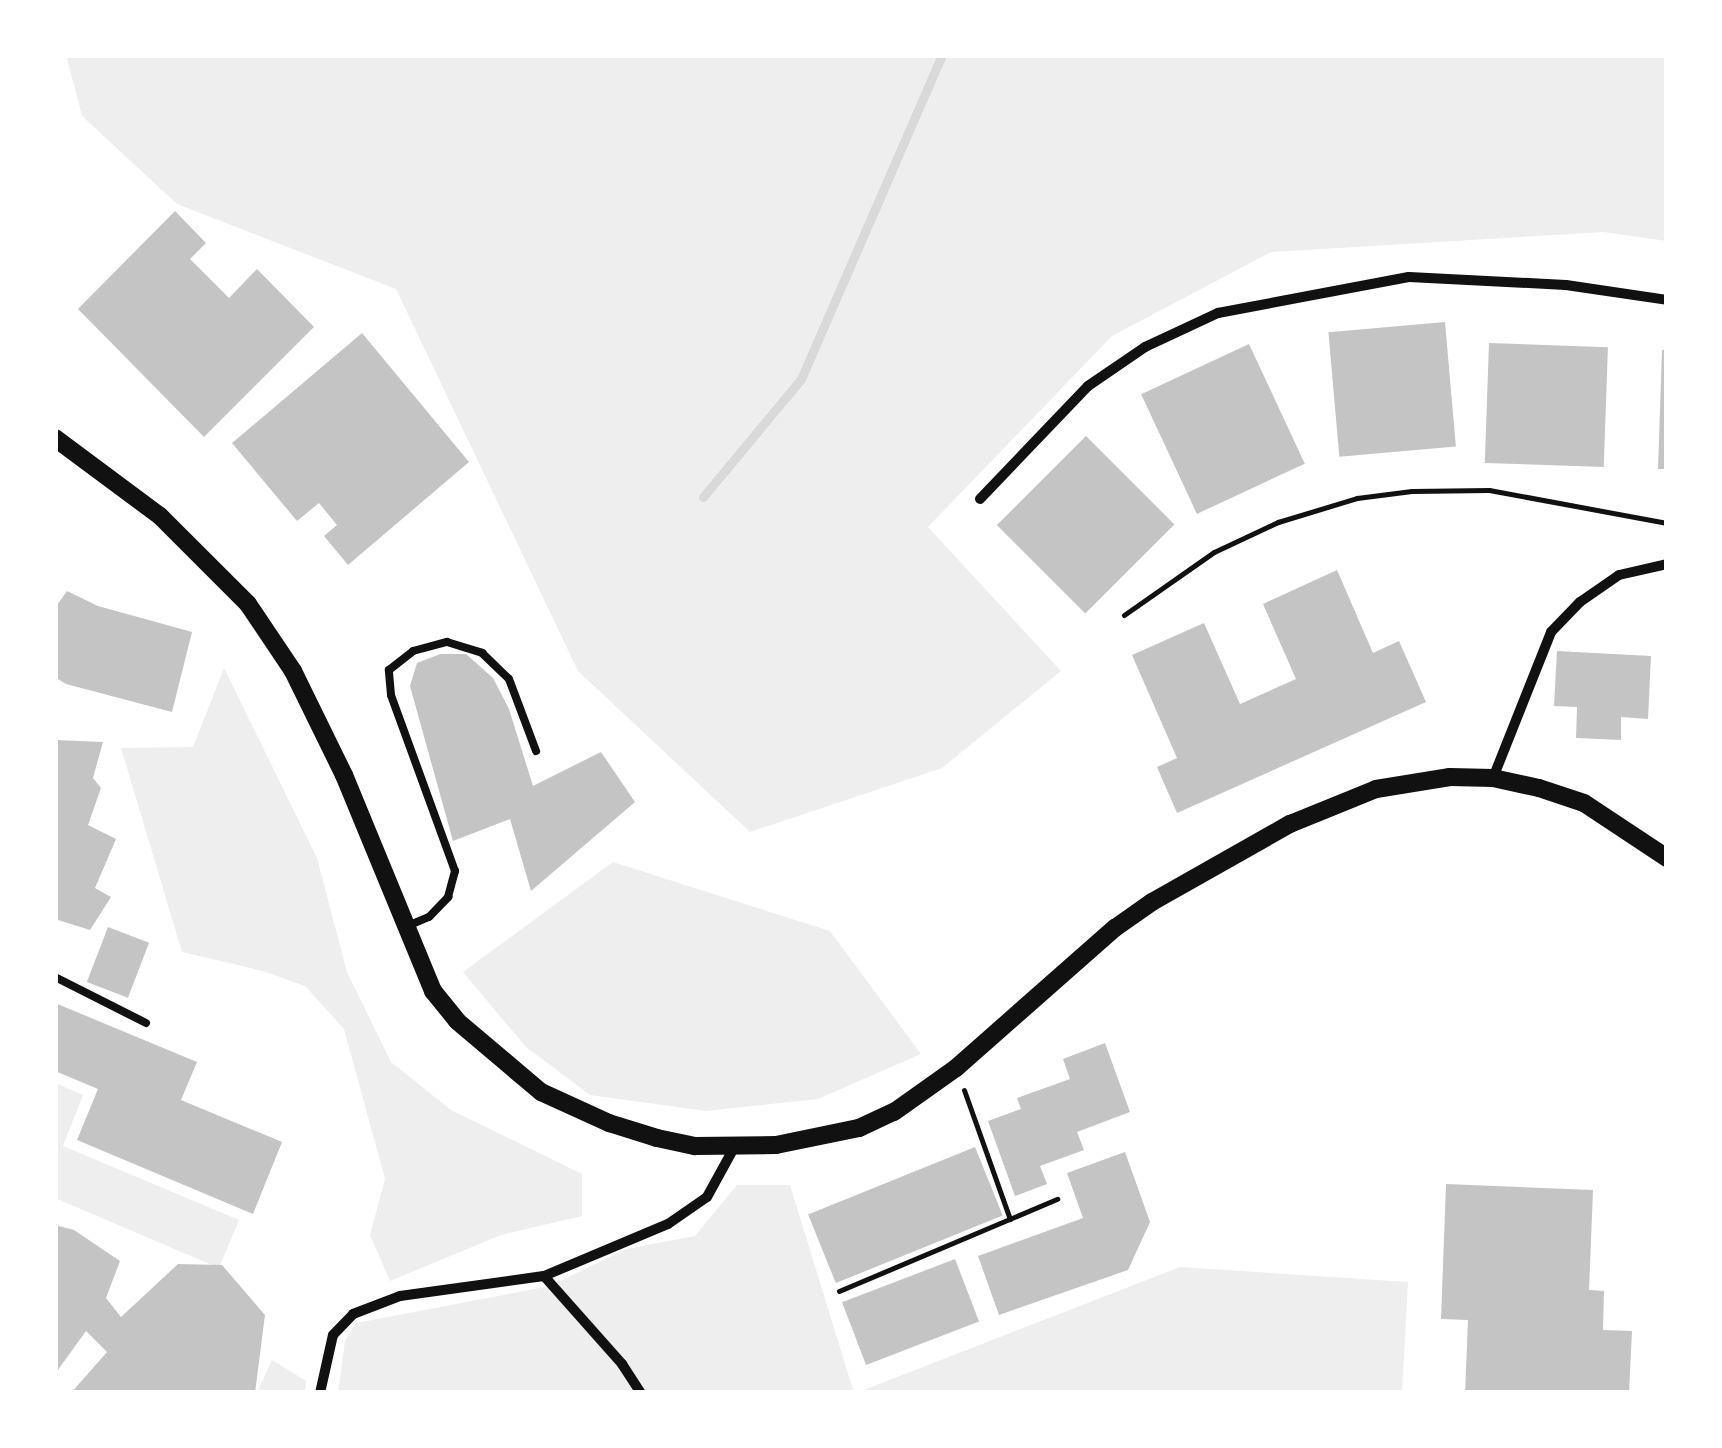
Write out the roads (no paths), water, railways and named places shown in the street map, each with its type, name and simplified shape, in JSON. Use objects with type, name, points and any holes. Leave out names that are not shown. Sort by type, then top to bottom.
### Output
[{"type":"street","points":[[980,500],[1088,386],[1145,348],[1218,314],[1409,277],[1566,285],[1667,300]]},
{"type":"street","points":[[55,438],[198,549],[257,617],[293,670],[344,775],[433,991],[457,1021],[541,1092],[609,1123],[657,1138],[695,1146],[814,1140],[859,1128],[894,1112],[956,1068],[1115,928],[1183,883],[1338,801],[1407,782],[1493,778],[1584,803],[1667,858]]},
{"type":"street","points":[[1493,778],[1551,632],[1580,602],[1619,575],[1667,564]]},
{"type":"street","points":[[320,1393],[332,1334],[353,1314],[400,1296],[544,1276],[668,1224],[707,1197],[734,1146]]},
{"type":"street","points":[[544,1276],[622,1364],[640,1393]]},
{"type":"lane","points":[[405,927],[429,917],[448,897],[455,871],[391,695],[389,670],[413,651],[448,642],[482,652],[510,679],[536,751]]},
{"type":"lane","points":[[55,977],[146,1023]]},
{"type":"waterway","points":[[703,497],[801,379],[942,55]]}]
